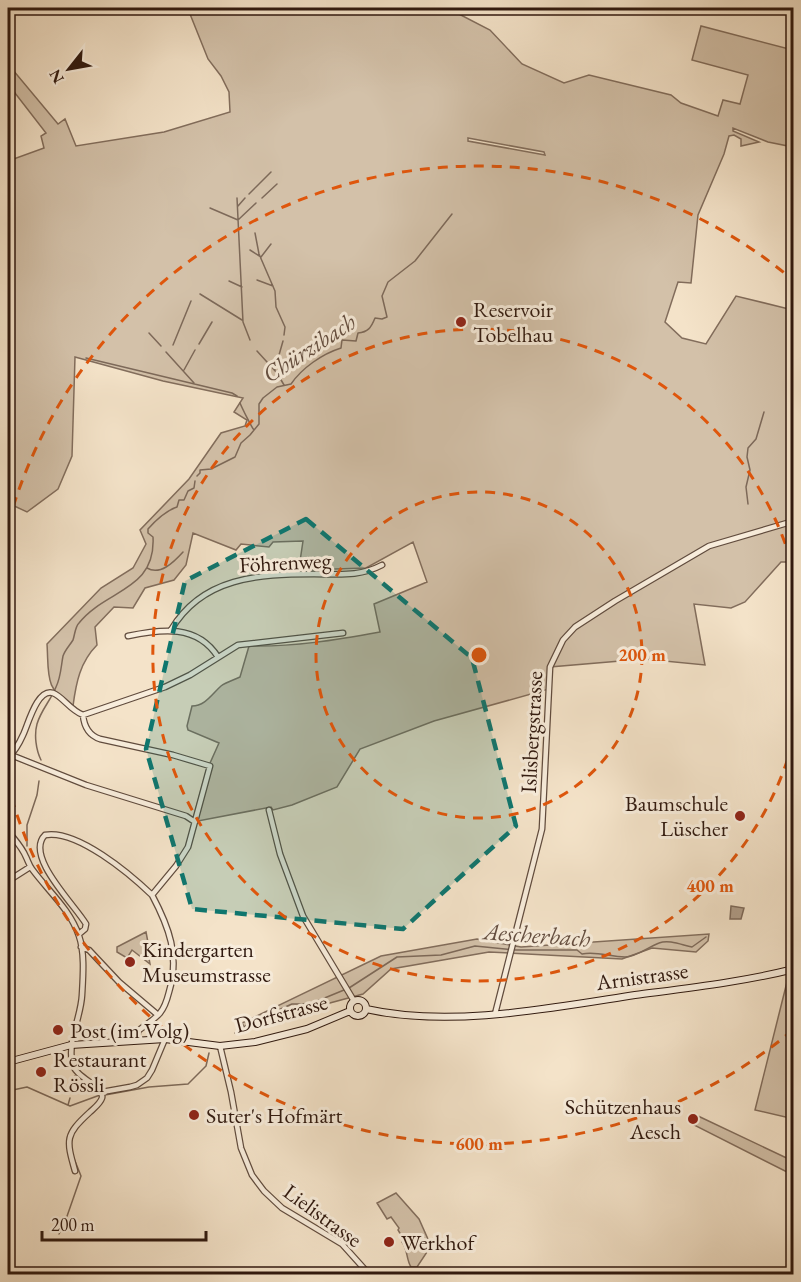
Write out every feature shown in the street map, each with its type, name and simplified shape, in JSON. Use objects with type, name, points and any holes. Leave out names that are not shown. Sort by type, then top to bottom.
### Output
[{"type":"street","name":"Islisbergstrasse","points":[[495,1014],[542,829],[550,667],[563,639],[575,627],[615,601],[709,546],[794,520]]},
{"type":"street","name":"Föhrenweg","points":[[171,630],[186,608],[199,597],[229,582],[297,575],[342,576],[364,573],[382,565]]},
{"type":"street","points":[[128,636],[155,630],[183,632],[202,641],[218,657]]},
{"type":"street","points":[[83,715],[165,687],[190,675],[238,645],[343,633]]},
{"type":"street","points":[[152,895],[188,847],[195,822],[210,766],[93,737],[87,729],[83,715],[53,693],[44,694],[34,708],[23,737],[9,756],[86,785],[186,816],[195,822]]},
{"type":"street","points":[[269,810],[280,854],[303,916],[354,1001]]},
{"type":"street","points":[[8,831],[25,854],[30,867],[72,919],[79,934],[82,996],[79,1021],[71,1045],[74,1068],[102,1094]]},
{"type":"street","points":[[79,934],[86,929],[84,921],[54,880],[41,855],[40,842],[45,835],[60,836],[85,845],[117,865],[152,895],[165,921],[174,951],[175,970],[172,983],[166,1004],[158,1015],[138,1031],[137,1040]]},
{"type":"street","points":[[8,881],[30,867]]},
{"type":"street","points":[[81,947],[89,950],[119,982],[158,1015]]},
{"type":"street","name":"Arnistrasse","points":[[495,1014],[762,976],[794,969]]},
{"type":"street","points":[[354,1001],[364,1002],[366,1009],[364,1014],[354,1015],[350,1011],[354,1001]]},
{"type":"street","points":[[366,1009],[406,1016],[495,1014]]},
{"type":"street","name":"Dorfstrasse","points":[[8,1062],[71,1045],[165,1039],[220,1046],[255,1042],[307,1029],[350,1011]]},
{"type":"street","points":[[102,1094],[130,1088],[147,1078],[165,1039]]},
{"type":"street","name":"Lielistrasse","points":[[220,1046],[231,1092],[240,1148],[252,1175],[264,1191],[282,1208],[342,1244],[369,1275]]},
{"type":"street","points":[[75,1171],[68,1145],[71,1133],[98,1104],[102,1094]]},
{"type":"highlighted area","points":[[306,519],[472,658],[516,826],[403,929],[192,909],[146,749],[185,581]]},
{"type":"shaded area","points":[[419,8],[457,13],[490,30],[522,64],[564,83],[589,75],[671,95],[681,103],[718,116],[723,100],[740,104],[748,75],[692,60],[701,26],[793,50],[793,147],[768,142],[733,128],[733,131],[759,142],[741,146],[741,139],[734,135],[729,136],[724,154],[698,215],[691,283],[678,282],[665,322],[682,338],[706,344],[736,296],[793,310],[793,562],[781,562],[745,602],[731,608],[694,604],[705,665],[644,659],[550,667],[549,689],[434,721],[360,749],[337,787],[273,810],[271,807],[198,821],[194,816],[206,772],[219,743],[188,730],[192,706],[205,702],[223,685],[240,677],[249,646],[299,644],[380,632],[374,604],[427,582],[413,542],[366,568],[306,570],[299,568],[303,541],[273,542],[269,547],[241,544],[236,550],[193,533],[186,565],[174,580],[145,588],[133,608],[114,607],[95,627],[97,645],[86,658],[80,673],[73,706],[57,694],[48,673],[47,644],[101,588],[133,568],[146,544],[140,530],[189,479],[221,433],[245,426],[247,420],[234,412],[243,398],[163,381],[75,357],[72,456],[58,489],[27,512],[8,503],[8,161],[44,148],[41,136],[46,133],[8,84],[8,64],[58,124],[65,119],[76,146],[164,132],[230,112],[229,92],[221,76],[208,59],[188,9]],"holes":[[[468,138],[544,152],[545,155],[468,141]]]},
{"type":"shaded area","points":[[731,906],[744,908],[741,919],[730,919]]},
{"type":"shaded area","points":[[146,932],[150,964],[132,950],[127,958],[117,952],[117,947]]},
{"type":"shaded area","points":[[709,934],[708,941],[696,952],[652,948],[622,959],[489,952],[391,969],[363,994],[293,1013],[278,1014],[246,1030],[242,1023],[381,956],[477,939],[521,947]]},
{"type":"shaded area","points":[[794,977],[793,1124],[789,1122],[790,1118],[755,1110],[788,978]]},
{"type":"shaded area","points":[[698,1116],[793,1161],[793,1175],[694,1125]]},
{"type":"shaded area","points":[[396,1193],[419,1219],[431,1246],[417,1267],[411,1267],[409,1264],[399,1228],[391,1217],[387,1219],[377,1203]]},
{"type":"waterway","points":[[249,194],[271,172]]},
{"type":"waterway","points":[[262,198],[277,184]]},
{"type":"waterway","points":[[237,198],[243,322],[250,340]]},
{"type":"waterway","points":[[238,206],[245,198]]},
{"type":"waterway","points":[[210,208],[238,220],[256,203]]},
{"type":"waterway","name":"Chürzibach","points":[[197,476],[200,470],[211,469],[235,457],[241,443],[259,424],[259,404],[263,398],[277,387],[291,384],[313,362],[341,348],[342,340],[356,341],[358,333],[369,329],[375,318],[387,317],[382,296],[388,282],[415,261],[452,214]]},
{"type":"waterway","points":[[255,233],[259,254],[275,291],[276,307],[285,327],[284,335]]},
{"type":"waterway","points":[[250,250],[261,257],[271,244]]},
{"type":"waterway","points":[[257,280],[273,286]]},
{"type":"waterway","points":[[229,281],[242,287]]},
{"type":"waterway","points":[[200,294],[242,320]]},
{"type":"waterway","points":[[173,345],[191,301]]},
{"type":"waterway","points":[[199,344],[212,322]]},
{"type":"waterway","points":[[149,333],[161,346]]},
{"type":"waterway","points":[[275,369],[283,341]]},
{"type":"waterway","points":[[184,370],[195,350]]},
{"type":"waterway","points":[[257,351],[277,373],[284,385]]},
{"type":"waterway","points":[[166,352],[194,383]]},
{"type":"waterway","points":[[86,358],[237,396]]},
{"type":"waterway","points":[[240,403],[254,430]]},
{"type":"waterway","points":[[748,504],[746,487],[750,470],[747,457],[748,448],[756,439],[764,412]]},
{"type":"waterway","name":"Chürzibach","points":[[41,760],[36,742],[37,724],[58,683],[63,656],[73,640],[78,625],[90,612],[138,579],[152,555],[153,537],[148,533],[148,529],[165,513],[177,507],[179,500],[184,500],[188,491],[194,488],[195,481]]},
{"type":"waterway","points":[[147,568],[162,569],[183,552]]},
{"type":"waterway","name":"Chürzibach","points":[[27,846],[27,825],[39,781]]},
{"type":"waterway","name":"Aescherbach","points":[[349,988],[397,957],[441,955],[475,946],[516,950],[577,950],[582,954],[625,957],[663,942],[692,947],[706,937]]},
{"type":"waterway","name":"Aescherbach","points":[[235,1033],[251,1022],[292,1004],[310,1004],[344,990]]},
{"type":"waterway","name":"Aescherbach","points":[[105,1095],[149,1087],[188,1084],[206,1066],[209,1053]]},
{"type":"waterway","name":"Chürzibach","points":[[73,1093],[75,1076]]},
{"type":"waterway","name":"Aescherbach","points":[[8,1091],[27,1087],[70,1106],[100,1095]]},
{"type":"waterway","name":"Aescherbach","points":[[68,1105],[70,1098]]},
{"type":"waterway","points":[[59,1234],[81,1176],[73,1156]]},
{"type":"place","name":"Reservoir Tobelhau","points":[[461,322]]},
{"type":"place","name":"Baumschule Lüscher","points":[[740,816]]},
{"type":"place","name":"Kindergarten Museumstrasse","points":[[130,962]]},
{"type":"place","name":"Post (im Volg)","points":[[58,1030]]},
{"type":"place","name":"Restaurant Rössli","points":[[41,1072]]},
{"type":"place","name":"Suter's Hofmärt","points":[[194,1115]]},
{"type":"place","name":"Schützenhaus Aesch","points":[[693,1119]]},
{"type":"place","name":"Werkhof","points":[[389,1242]]}]
